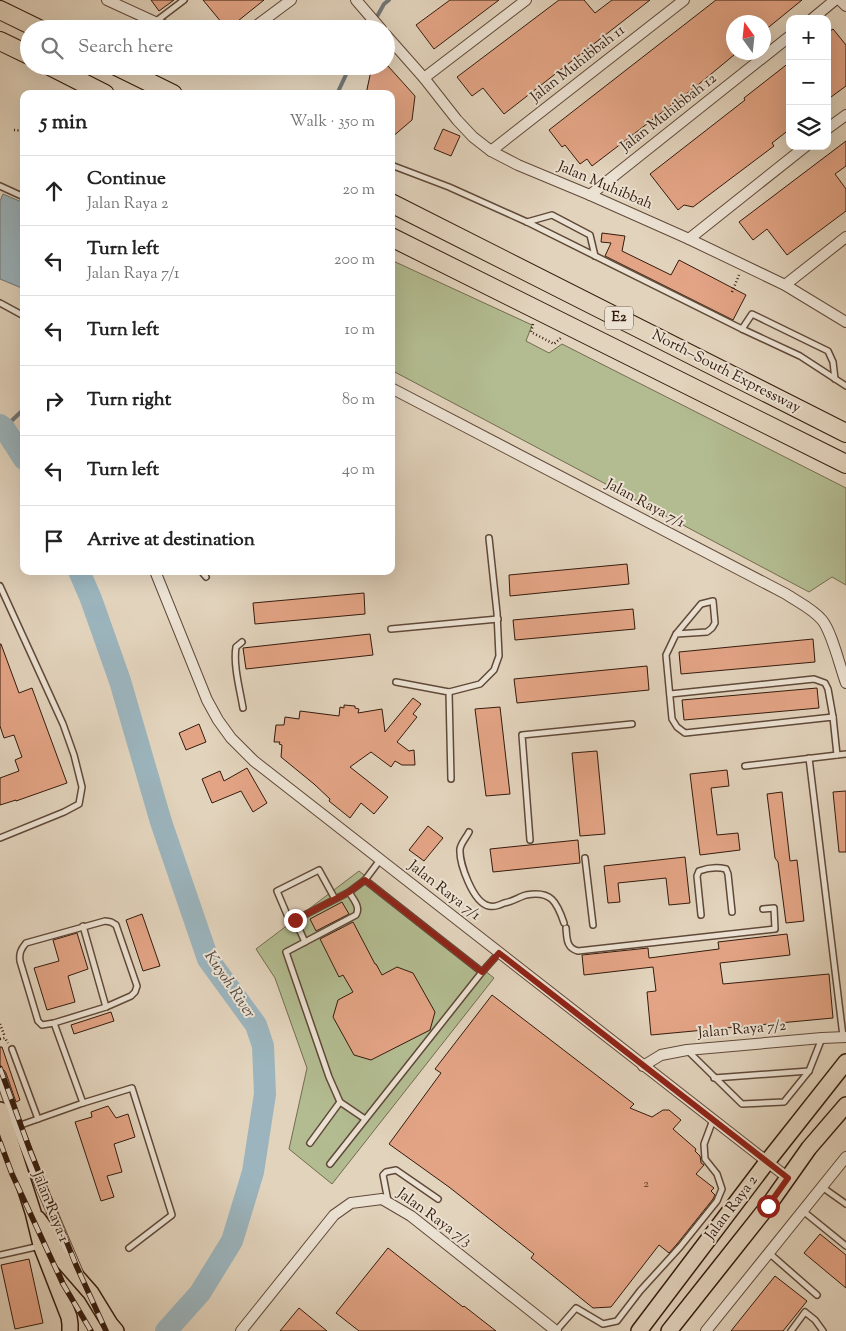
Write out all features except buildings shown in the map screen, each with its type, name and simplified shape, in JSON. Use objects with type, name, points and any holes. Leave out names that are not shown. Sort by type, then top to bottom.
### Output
[{"type":"highway","points":[[0,10],[21,20]]},
{"type":"highway","points":[[0,41],[20,51]]},
{"type":"highway","points":[[68,75],[98,90]]},
{"type":"highway","points":[[134,75],[165,90]]},
{"type":"highway","name":"North–South Expressway","points":[[395,205],[846,433]]},
{"type":"highway","name":"North–South Expressway","points":[[395,239],[846,464]]},
{"type":"main road","name":"Jalan Raya 2","points":[[646,1329],[767,1162],[846,1062]]},
{"type":"main road","name":"Jalan Raya 2","points":[[669,1331],[768,1206],[809,1148],[846,1104]]},
{"type":"main road","name":"Jalan Raya 1","points":[[0,1110],[6,1147],[33,1212],[40,1246],[69,1316],[70,1331]]},
{"type":"main road","points":[[33,1212],[48,1233],[56,1252],[91,1293]]},
{"type":"main road","name":"Jalan Raya 1","points":[[91,1293],[113,1328]]},
{"type":"street","points":[[106,0],[151,20]]},
{"type":"street","points":[[264,20],[291,0]]},
{"type":"street","points":[[356,0],[373,20]]},
{"type":"street","points":[[424,78],[526,0]]},
{"type":"street","name":"Jalan Muhibbah 11","points":[[491,151],[684,0]]},
{"type":"street","points":[[817,15],[835,0]]},
{"type":"street","points":[[840,0],[846,6]]},
{"type":"street","name":"Jalan Muhibbah 12","points":[[590,195],[786,39]]},
{"type":"street","name":"Jalan Muhibbah","points":[[395,45],[457,120],[473,137],[491,151],[518,165],[689,238],[785,284],[846,322]]},
{"type":"street","points":[[831,126],[846,114]]},
{"type":"street","points":[[689,238],[801,150]]},
{"type":"street","points":[[785,284],[846,237]]},
{"type":"street","name":"Jalan Raya 7/1","points":[[395,390],[778,590],[810,609],[822,620],[829,632],[846,683]]},
{"type":"street","name":"Jalan Raya 7/1","points":[[157,575],[207,700],[231,738],[254,762],[788,1178]]},
{"type":"street","name":"Jalan Raya 7/2","points":[[643,1066],[662,1055],[687,1050],[844,1036]]},
{"type":"street","name":"Jalan Raya 1","points":[[0,1076],[63,1238],[78,1272],[91,1293]]},
{"type":"street","points":[[706,1331],[846,1157]]},
{"type":"street","name":"Jalan Raya 7/3","points":[[241,1331],[334,1215],[351,1203],[382,1199],[411,1216],[556,1331]]},
{"type":"lane","points":[[158,20],[184,0]]},
{"type":"lane","points":[[395,166],[527,222],[800,356],[846,386]]},
{"type":"lane","points":[[0,186],[20,195]]},
{"type":"lane","points":[[527,222],[552,215],[590,235],[595,256]]},
{"type":"lane","points":[[0,303],[20,314]]},
{"type":"lane","points":[[742,329],[752,314],[828,351],[833,362],[835,379]]},
{"type":"lane","points":[[396,682],[449,692],[480,684],[494,670],[499,656],[498,619],[489,538]]},
{"type":"lane","points":[[0,586],[63,724],[74,755],[82,787],[79,804],[0,838]]},
{"type":"lane","points":[[676,634],[707,632],[712,628],[716,623],[713,601],[701,604],[676,634],[666,655],[672,719],[677,727],[685,733],[833,718]]},
{"type":"lane","points":[[391,628],[498,619]]},
{"type":"lane","points":[[242,642],[236,647],[236,653],[243,708]]},
{"type":"lane","points":[[670,694],[814,678],[825,682],[833,718],[837,755]]},
{"type":"lane","points":[[449,692],[451,780]]},
{"type":"lane","points":[[530,840],[522,735],[632,724]]},
{"type":"lane","points":[[745,766],[846,754]]},
{"type":"lane","points":[[809,758],[844,1036]]},
{"type":"lane","points":[[469,832],[461,845],[461,859],[471,887],[480,901],[488,906],[509,902],[526,895],[544,895],[552,898],[557,904],[565,925],[567,943],[571,950],[578,952],[775,929],[774,908],[763,909]]},
{"type":"lane","points":[[585,858],[593,925]]},
{"type":"lane","points":[[295,920],[349,892],[365,880],[380,860]]},
{"type":"lane","points":[[702,915],[697,876],[699,871],[704,869],[726,869],[732,912]]},
{"type":"lane","points":[[305,942],[295,920],[288,917],[277,891],[319,870],[335,899]]},
{"type":"lane","points":[[365,880],[482,972]]},
{"type":"lane","points":[[349,892],[358,908],[356,915],[286,952],[329,1077],[340,1102],[365,1119]]},
{"type":"lane","points":[[105,921],[112,922],[116,925],[137,986],[131,996],[106,1006],[54,1023],[42,1024],[38,1021],[20,961],[21,949],[26,943],[83,926],[105,921]]},
{"type":"lane","points":[[83,926],[106,1006]]},
{"type":"lane","points":[[330,1164],[499,953]]},
{"type":"lane","points":[[54,1023],[84,1103]]},
{"type":"lane","points":[[687,1050],[742,1104],[784,1102],[809,1070],[822,1038]]},
{"type":"lane","points":[[12,1049],[38,1118]]},
{"type":"lane","points":[[714,1078],[809,1070]]},
{"type":"lane","points":[[18,1126],[132,1088],[172,1215],[129,1248]]},
{"type":"lane","points":[[310,1143],[340,1102]]},
{"type":"lane","points":[[556,1331],[576,1308],[603,1324],[617,1321],[640,1291],[680,1247],[717,1201],[722,1189],[717,1174],[705,1159],[704,1144],[713,1120]]},
{"type":"lane","points":[[388,1202],[383,1175],[386,1172],[396,1170],[438,1199]]},
{"type":"lane","points":[[822,1186],[845,1202]]},
{"type":"lane","points":[[803,1210],[846,1246]]},
{"type":"lane","points":[[0,1255],[40,1246]]},
{"type":"lane","points":[[768,1253],[817,1295]]},
{"type":"lane","points":[[791,1331],[805,1312],[816,1320],[823,1331]]},
{"type":"path","points":[[14,130],[20,131]]},
{"type":"path","points":[[732,292],[744,265]]},
{"type":"path","points":[[0,1024],[5,1038]]},
{"type":"green space","points":[[395,262],[532,325],[526,341],[549,353],[562,344],[846,488],[846,585],[832,577],[809,592],[395,372]]},
{"type":"green space","points":[[359,871],[494,978],[332,1184],[289,1149],[307,1068],[275,978],[256,949]]},
{"type":"water","points":[[3,194],[20,201],[20,287],[0,279],[0,201]]},
{"type":"waterway","points":[[375,20],[384,4],[389,0]]},
{"type":"waterway","points":[[339,90],[346,75]]},
{"type":"waterway","points":[[4,428],[20,413]]},
{"type":"waterway","name":"Kuyoh River","points":[[0,425],[20,453]]},
{"type":"waterway","name":"Kuyoh River","points":[[81,575],[120,681],[161,822],[208,959],[256,1025],[263,1046],[265,1094],[253,1172],[232,1241],[200,1293],[166,1331]]},
{"type":"railway","points":[[0,1068],[31,1153],[76,1265],[106,1331]]},
{"type":"railway","points":[[0,1142],[12,1174],[63,1284],[91,1331]]},
{"type":"route","points":[[295,920],[349,892],[365,880],[482,972],[499,953],[788,1178],[768,1206]]}]
